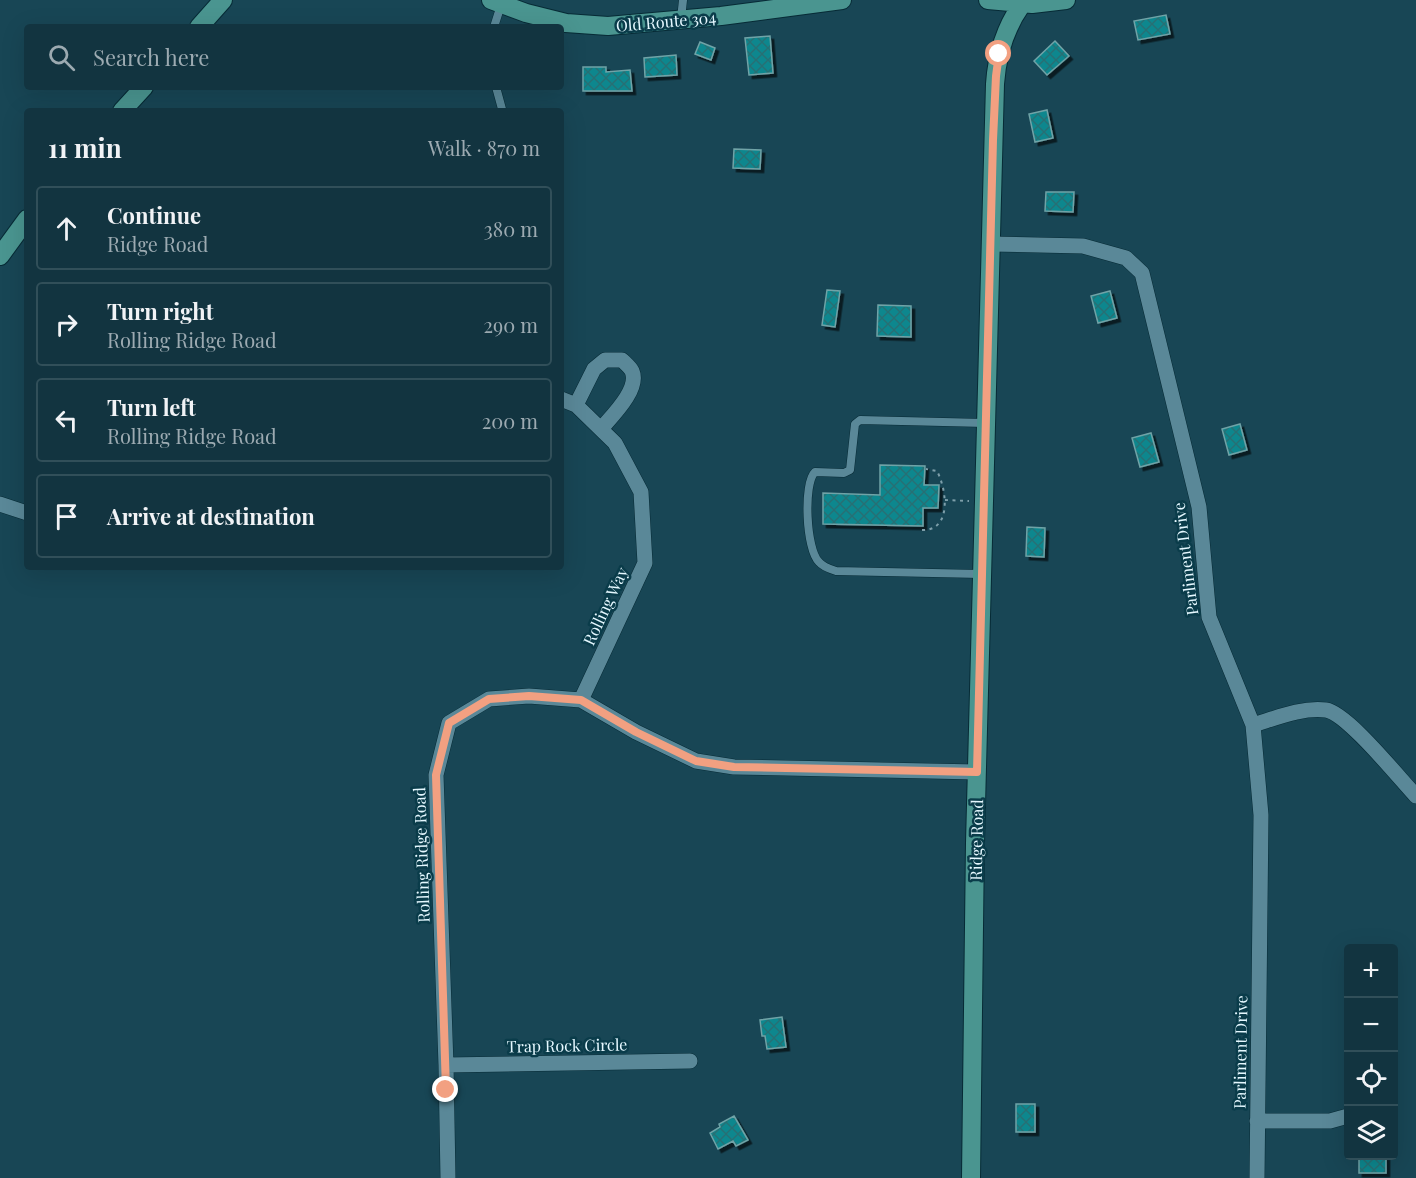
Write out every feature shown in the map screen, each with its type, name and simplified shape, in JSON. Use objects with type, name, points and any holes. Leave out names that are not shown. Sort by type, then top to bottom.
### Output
[{"type":"street","points":[[202,24],[224,0]]},
{"type":"street","name":"Old Route 304","points":[[496,2],[526,13],[566,23],[608,26],[681,20],[842,0]]},
{"type":"street","points":[[988,0],[1022,4],[1043,4],[1066,0]]},
{"type":"street","name":"Ridge Road","points":[[971,1178],[977,772],[996,69],[1003,39],[1022,4]]},
{"type":"street","points":[[125,108],[141,90]]},
{"type":"street","points":[[0,256],[24,223]]},
{"type":"street","name":"Parliment Drive","points":[[991,244],[1083,246],[1126,258],[1142,273],[1199,507],[1209,617],[1253,724],[1261,815],[1257,1178]]},
{"type":"street","points":[[576,405],[594,369],[605,360],[622,360],[632,370],[634,384],[601,429]]},
{"type":"street","name":"Rolling Way","points":[[564,400],[576,405],[615,443],[641,492],[645,563],[581,700]]},
{"type":"street","points":[[0,504],[24,512]]},
{"type":"street","name":"Rolling Ridge Road","points":[[448,1178],[436,775],[449,723],[489,699],[529,696],[581,700],[636,732],[696,761],[712,765],[977,772]]},
{"type":"street","points":[[1253,724],[1309,710],[1329,710],[1348,722],[1416,796]]},
{"type":"street","name":"Trap Rock Circle","points":[[446,1065],[690,1062]]},
{"type":"street","points":[[1257,1121],[1330,1121],[1344,1117]]},
{"type":"lane","points":[[681,20],[682,0]]},
{"type":"lane","points":[[494,24],[496,2]]},
{"type":"lane","points":[[497,90],[502,108]]},
{"type":"lane","points":[[983,574],[846,571],[829,568],[819,562],[812,551],[808,533],[808,512],[809,480],[812,474],[815,472],[844,473],[850,470],[855,424],[860,420],[987,423]]},
{"type":"path","points":[[922,530],[929,531],[938,526],[943,519],[945,500],[944,487],[937,471],[926,469]]},
{"type":"path","points":[[945,500],[985,501]]},
{"type":"building","points":[[1166,15],[1170,34],[1138,40],[1134,21]]},
{"type":"building","points":[[770,36],[773,73],[749,75],[745,38]]},
{"type":"building","points":[[1055,41],[1069,56],[1047,75],[1034,61]]},
{"type":"building","points":[[700,42],[715,48],[711,60],[695,54]]},
{"type":"building","points":[[676,55],[677,75],[645,77],[644,58]]},
{"type":"building","points":[[583,67],[606,67],[606,72],[630,70],[632,91],[583,91]]},
{"type":"building","points":[[1047,110],[1053,138],[1035,142],[1029,114]]},
{"type":"building","points":[[734,149],[761,150],[760,169],[733,168]]},
{"type":"building","points":[[1046,192],[1074,192],[1073,212],[1045,211]]},
{"type":"building","points":[[827,290],[840,291],[835,327],[822,325]]},
{"type":"building","points":[[1110,291],[1117,318],[1098,323],[1091,296]]},
{"type":"building","points":[[878,305],[911,306],[911,337],[877,336]]},
{"type":"building","points":[[1240,424],[1247,450],[1229,455],[1222,429]]},
{"type":"building","points":[[1151,433],[1159,462],[1140,467],[1132,438]]},
{"type":"building","points":[[880,465],[925,466],[924,485],[939,485],[938,508],[923,508],[923,526],[823,524],[823,493],[880,495]]},
{"type":"building","points":[[1027,527],[1045,528],[1044,557],[1026,556]]},
{"type":"building","points":[[782,1017],[786,1047],[767,1049],[765,1036],[762,1036],[760,1020]]},
{"type":"building","points":[[1016,1104],[1035,1104],[1035,1132],[1016,1132]]},
{"type":"building","points":[[734,1116],[748,1140],[736,1146],[733,1141],[718,1149],[710,1133],[720,1127],[719,1124]]},
{"type":"building","points":[[1359,1160],[1386,1160],[1386,1173],[1359,1173]]},
{"type":"route","points":[[446,1090],[436,775],[449,723],[489,699],[529,696],[581,700],[636,732],[696,761],[724,767],[977,772],[993,140],[999,54]]}]
